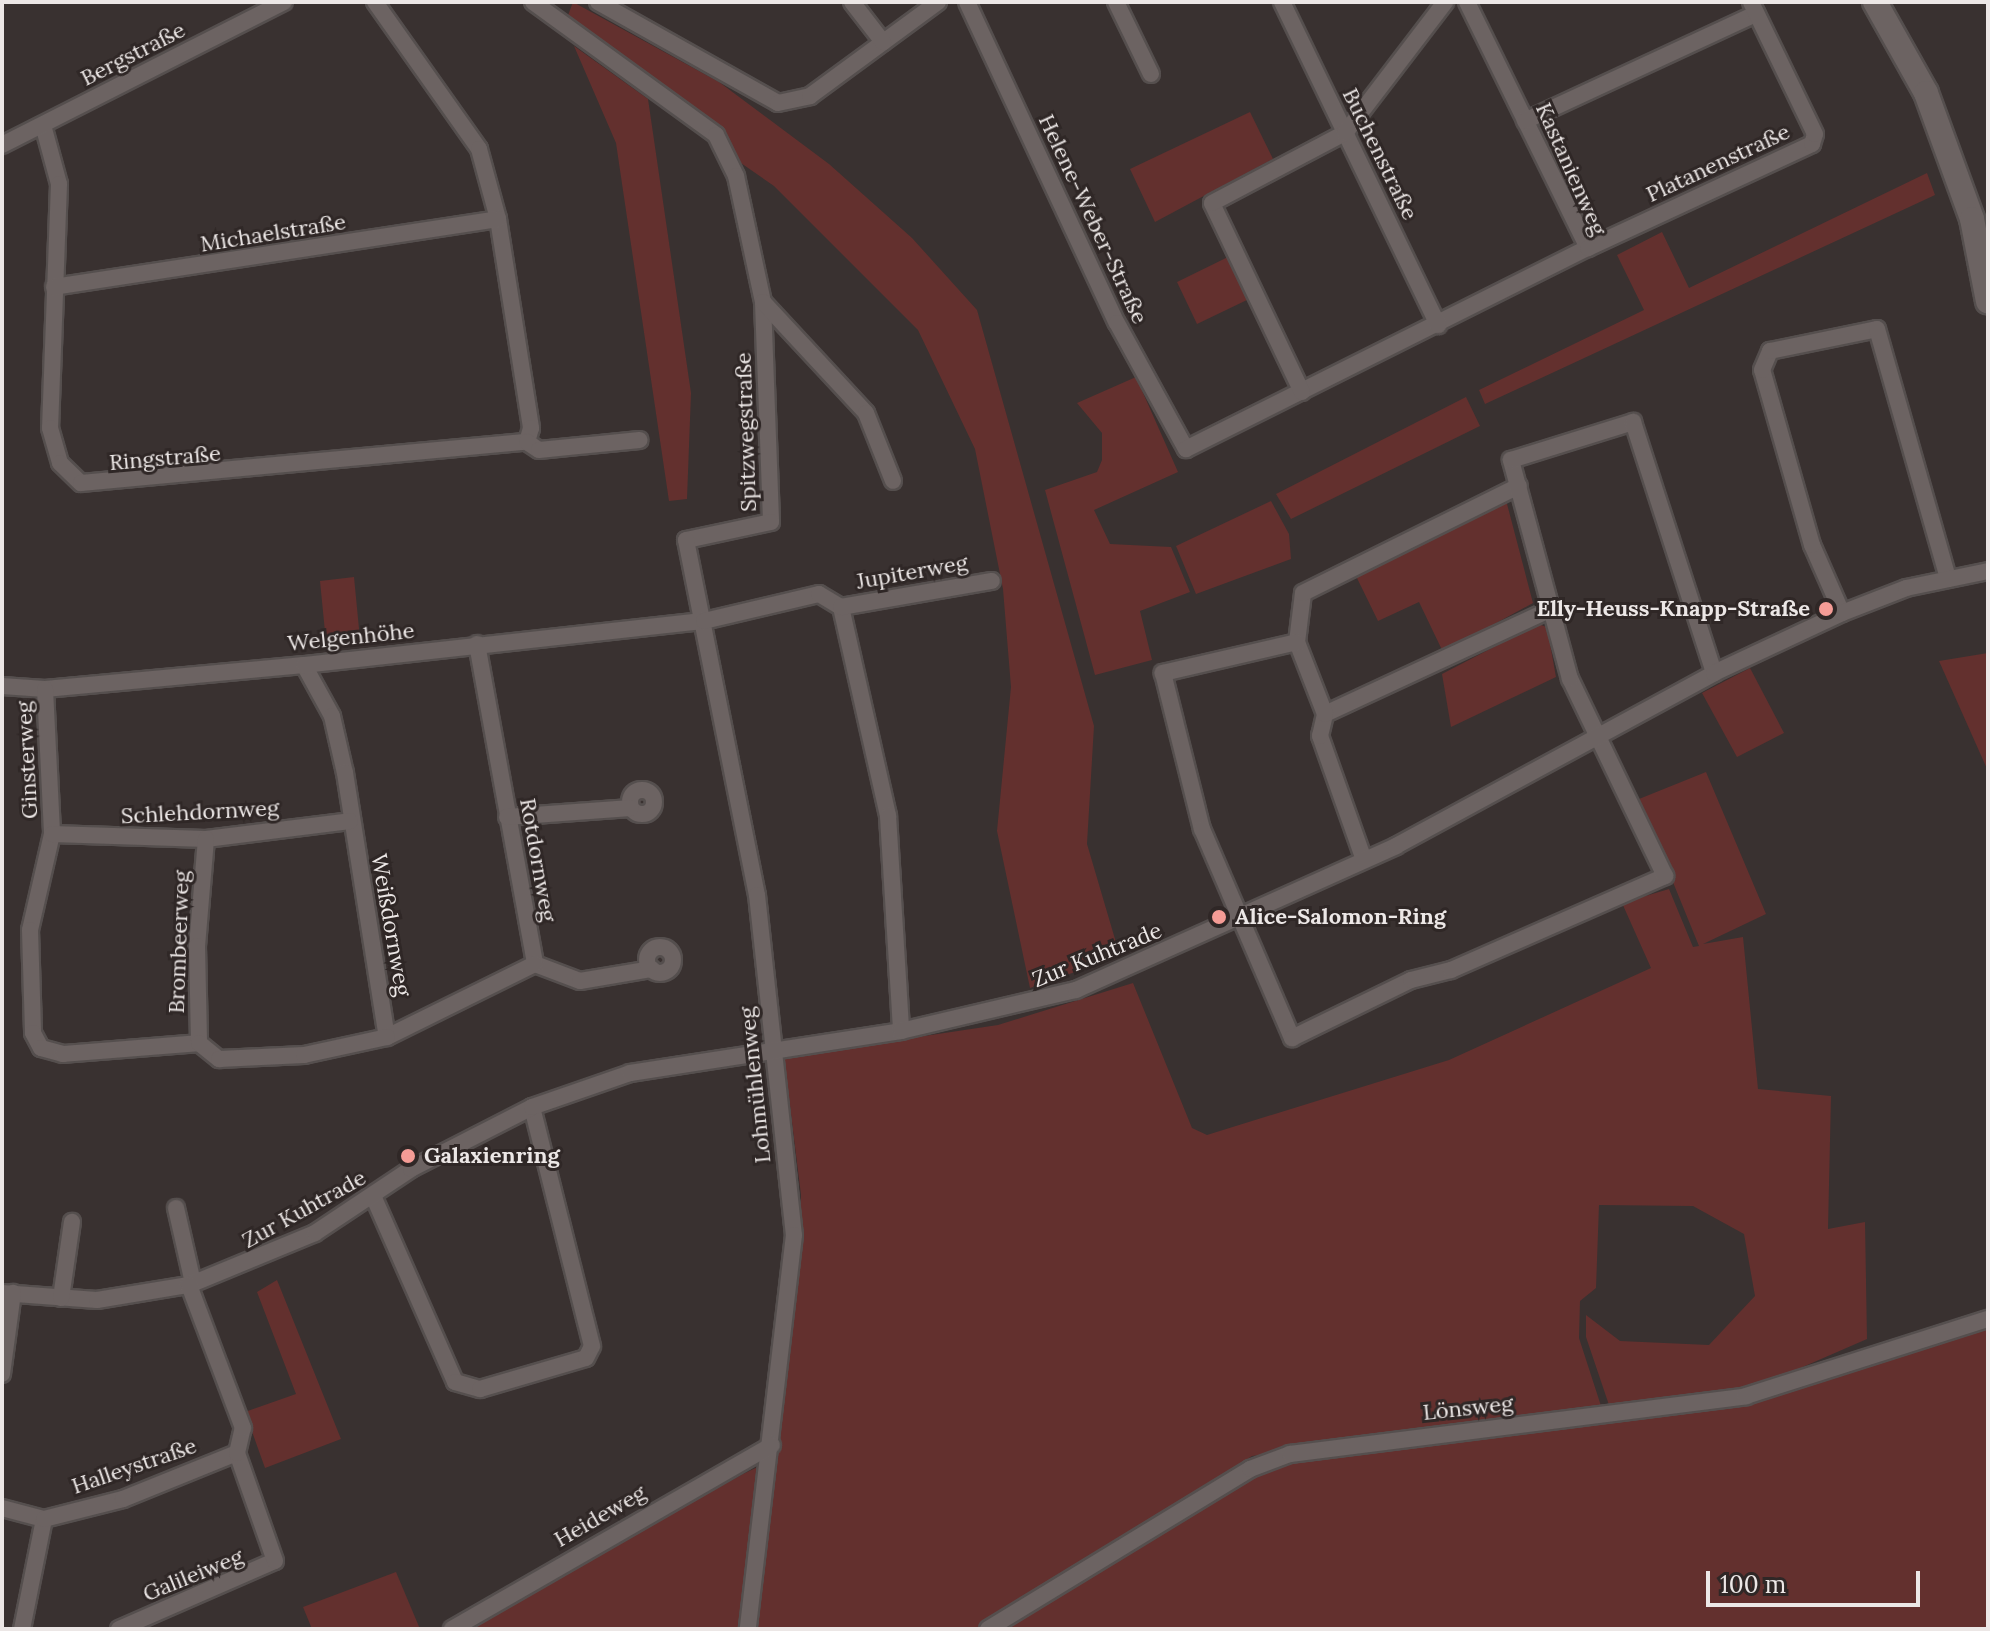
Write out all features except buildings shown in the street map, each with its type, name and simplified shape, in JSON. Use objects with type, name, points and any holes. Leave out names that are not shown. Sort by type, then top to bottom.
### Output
[{"type":"street","name":"Bergstraße","points":[[2,145],[284,2]]},
{"type":"street","points":[[375,2],[462,116],[498,219],[531,428],[527,442]]},
{"type":"street","name":"Spitzwegstraße","points":[[533,2],[716,135],[736,176],[763,302],[771,522],[686,540]]},
{"type":"street","points":[[598,2],[778,103],[810,96],[938,2]]},
{"type":"street","points":[[852,2],[883,42]]},
{"type":"street","name":"Helene-Weber-Straße","points":[[967,2],[1117,323],[1186,449]]},
{"type":"street","points":[[1116,2],[1151,74]]},
{"type":"street","name":"Buchenstraße","points":[[1282,2],[1438,325]]},
{"type":"street","points":[[1302,392],[1212,203],[1345,133],[1445,2]]},
{"type":"street","name":"Kastanienweg","points":[[1186,449],[1588,248],[1467,2]]},
{"type":"street","points":[[1875,2],[1926,93],[1972,219],[1988,301]]},
{"type":"street","points":[[1525,121],[1753,8]]},
{"type":"street","name":"Platanenstraße","points":[[1588,248],[1812,144],[1815,134],[1753,8]]},
{"type":"street","name":"Ringstraße","points":[[43,125],[59,184],[50,428],[60,463],[81,483],[527,442],[539,450],[640,440]]},
{"type":"street","name":"Michaelstraße","points":[[54,287],[498,219]]},
{"type":"street","points":[[763,302],[866,413],[893,481]]},
{"type":"street","points":[[1842,613],[1812,545],[1762,370],[1770,351],[1877,329],[1948,579]]},
{"type":"street","points":[[1297,642],[1163,673],[1202,829],[1292,1038],[1411,980],[1451,970],[1665,876],[1595,737],[1553,608],[1511,460],[1633,422],[1714,673]]},
{"type":"street","points":[[1364,860],[1320,736],[1325,714],[1297,642],[1303,593],[1519,486]]},
{"type":"street","name":"Lohmühlenweg","points":[[686,540],[757,895],[771,1049],[794,1235],[772,1445],[748,1629]]},
{"type":"street","name":"Zur Kuhtrade","points":[[8,1293],[61,1298],[191,1284],[245,1267],[374,1198],[411,1169],[532,1107],[630,1073],[901,1031],[1039,1002],[1076,990],[1239,918],[1499,795],[1595,737],[1714,673],[1842,613],[1948,579],[1988,571]]},
{"type":"street","name":"Jupiterweg","points":[[704,621],[819,594],[841,607],[992,581]]},
{"type":"street","points":[[841,607],[888,816],[901,1031]]},
{"type":"street","points":[[1325,714],[1553,608]]},
{"type":"street","name":"Welgenhöhe","points":[[2,686],[45,689],[304,665],[704,621]]},
{"type":"street","name":"Rotdornweg","points":[[477,644],[535,964]]},
{"type":"street","name":"Weißdornweg","points":[[304,665],[332,716],[387,1037],[535,964]]},
{"type":"street","name":"Ginsterweg","points":[[45,689],[52,834],[36,892],[28,970],[41,1048],[63,1054],[199,1043]]},
{"type":"street","points":[[507,817],[631,808]]},
{"type":"street","name":"Schlehdornweg","points":[[52,834],[206,839],[350,821]]},
{"type":"street","name":"Brombeerweg","points":[[206,839],[197,946],[199,1043],[219,1059],[333,1052],[387,1037]]},
{"type":"street","points":[[535,964],[580,981],[652,969]]},
{"type":"street","points":[[374,1198],[455,1382],[480,1389],[586,1358],[592,1346],[532,1107]]},
{"type":"street","points":[[176,1208],[191,1284],[243,1428],[237,1453]]},
{"type":"street","points":[[61,1298],[72,1222]]},
{"type":"street","points":[[2,1374],[8,1293]]},
{"type":"street","name":"Lönsweg","points":[[988,1629],[1250,1469],[1290,1454],[1746,1396],[1988,1319]]},
{"type":"street","name":"Heideweg","points":[[452,1629],[772,1445]]},
{"type":"street","name":"Halleystraße","points":[[44,1519],[123,1499],[237,1453]]},
{"type":"street","name":"Galileiweg","points":[[119,1629],[269,1567],[275,1554],[237,1453]]},
{"type":"street","points":[[2,1508],[44,1519],[22,1629]]},
{"type":"shaded area","points":[[573,2],[719,82],[829,164],[912,238],[977,310],[1094,726],[1087,844],[1120,956],[1030,988],[997,831],[1011,687],[1003,589],[975,449],[918,330],[774,186],[738,161],[721,131],[567,18]]},
{"type":"shaded area","points":[[574,46],[648,99],[691,393],[687,499],[669,501],[616,143]]},
{"type":"shaded area","points":[[1250,112],[1273,159],[1155,222],[1130,169]]},
{"type":"shaded area","points":[[1927,173],[1935,195],[1485,404],[1479,390],[1644,310],[1617,255],[1662,232],[1689,288]]},
{"type":"shaded area","points":[[1228,257],[1249,299],[1197,324],[1177,282]]},
{"type":"shaded area","points":[[1136,377],[1178,472],[1094,510],[1110,544],[1171,547],[1190,592],[1140,611],[1152,660],[1095,675],[1045,490],[1097,472],[1102,460],[1102,433],[1077,403]]},
{"type":"shaded area","points":[[1466,397],[1480,426],[1291,519],[1276,494]]},
{"type":"shaded area","points":[[1506,500],[1533,603],[1443,652],[1419,602],[1378,621],[1355,574]]},
{"type":"shaded area","points":[[1271,501],[1289,534],[1291,559],[1196,594],[1176,546]]},
{"type":"shaded area","points":[[354,577],[360,639],[326,642],[320,581]]},
{"type":"shaded area","points":[[1538,624],[1547,627],[1556,677],[1451,727],[1442,674]]},
{"type":"shaded area","points":[[1988,653],[1988,771],[1939,661]]},
{"type":"shaded area","points":[[1750,668],[1784,733],[1737,757],[1702,693]]},
{"type":"shaded area","points":[[1706,772],[1766,914],[1703,944],[1743,937],[1758,1089],[1831,1096],[1828,1229],[1865,1222],[1867,1339],[1745,1392],[1610,1408],[1586,1337],[1586,1315],[1620,1341],[1709,1345],[1755,1296],[1744,1234],[1693,1206],[1599,1205],[1596,1288],[1580,1301],[1579,1338],[1602,1409],[1252,1456],[975,1629],[757,1629],[799,1262],[801,1195],[784,1057],[998,1025],[1133,983],[1192,1128],[1207,1135],[1449,1060],[1651,968],[1622,903],[1669,889],[1693,947],[1699,946],[1639,799]]},
{"type":"shaded area","points":[[277,1280],[341,1439],[265,1468],[245,1412],[296,1394],[257,1292]]},
{"type":"shaded area","points":[[1988,1324],[1988,1629],[998,1629],[1245,1477],[1293,1461],[1746,1403]]},
{"type":"shaded area","points":[[764,1464],[740,1629],[462,1629],[743,1474]]},
{"type":"shaded area","points":[[396,1572],[420,1629],[312,1629],[303,1607]]},
{"type":"place","name":"Elly-Heuss-Knapp-Straße","points":[[1826,609]]},
{"type":"place","name":"Alice-Salomon-Ring","points":[[1219,917]]},
{"type":"place","name":"Galaxienring","points":[[408,1156]]}]
